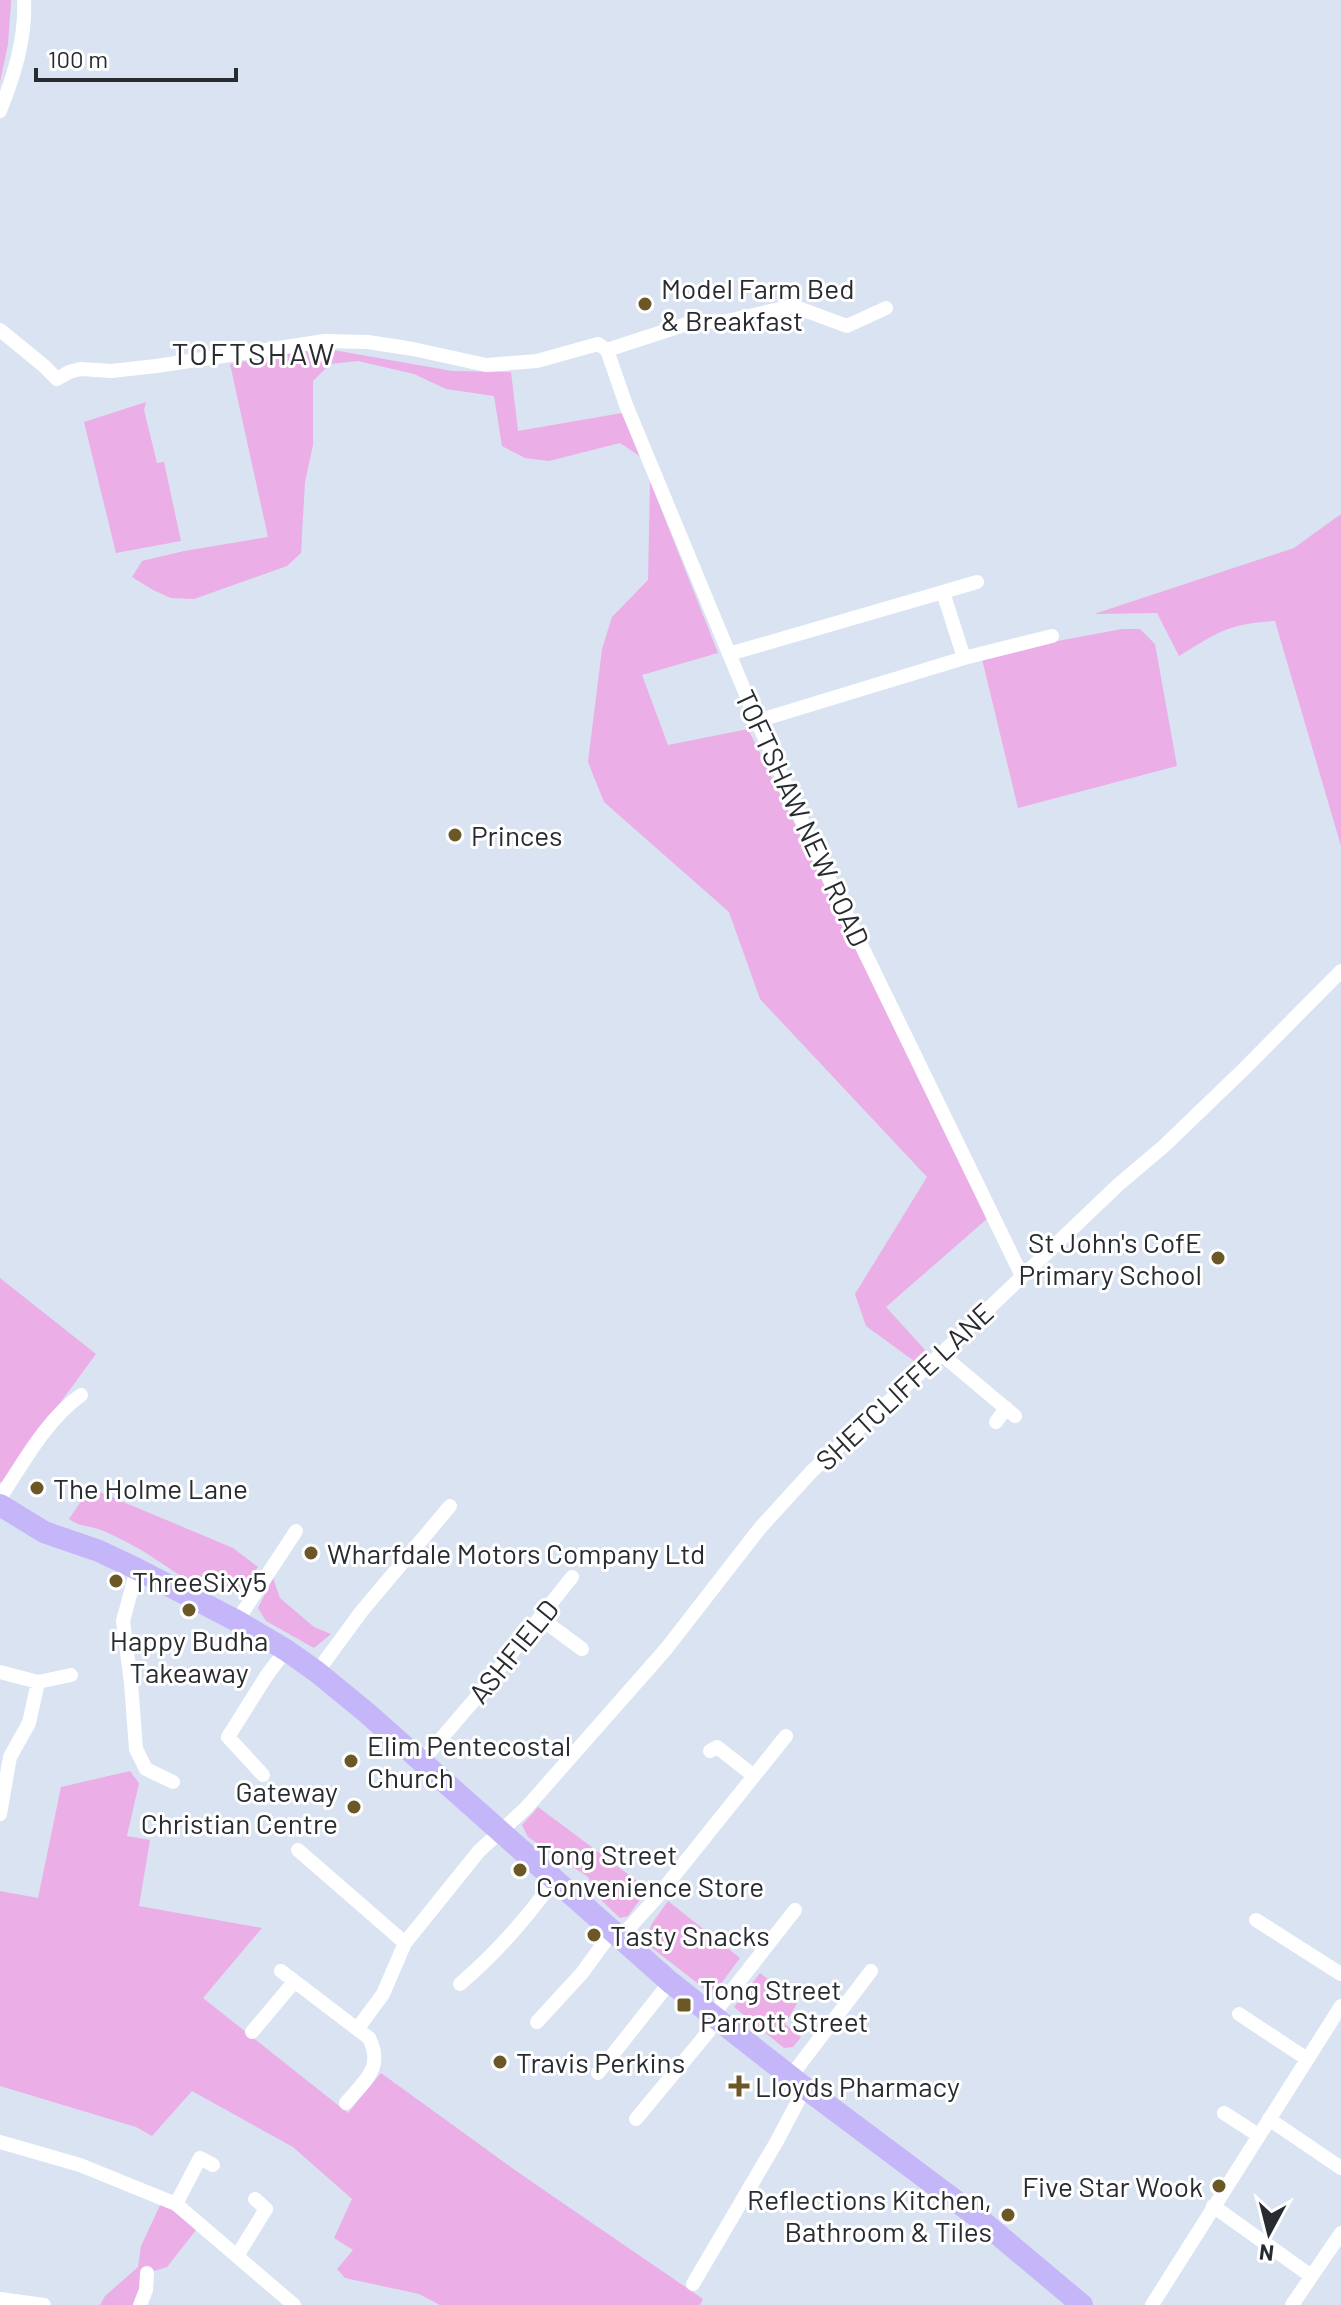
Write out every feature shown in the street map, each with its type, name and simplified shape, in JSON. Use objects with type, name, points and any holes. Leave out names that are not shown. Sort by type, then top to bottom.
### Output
[{"type":"highway","points":[[0,1505],[44,1532],[99,1551],[237,1621],[317,1672],[422,1761],[670,1982],[976,2216],[1082,2305]]},
{"type":"street","points":[[0,111],[18,57],[24,0]]},
{"type":"street","points":[[0,330],[57,379],[80,369],[112,371],[156,366],[325,341],[368,342],[486,365],[537,361],[598,344],[607,350],[693,322],[727,321],[793,306],[847,326],[886,308]]},
{"type":"street","name":"TOFTSHAW NEW ROAD","points":[[607,350],[626,405],[757,721],[817,854],[1022,1276]]},
{"type":"street","points":[[729,654],[977,582]]},
{"type":"street","points":[[943,592],[964,658]]},
{"type":"street","points":[[757,721],[964,658],[1052,636]]},
{"type":"street","name":"SHETCLIFFE LANE","points":[[358,2028],[383,1994],[405,1943],[479,1851],[526,1808],[666,1649],[770,1517],[839,1446],[941,1354],[1118,1185],[1164,1146],[1341,971]]},
{"type":"street","points":[[941,1354],[1010,1412],[996,1422]]},
{"type":"street","points":[[0,1498],[66,1406],[81,1395]]},
{"type":"street","points":[[317,1672],[361,1612],[450,1506]]},
{"type":"street","points":[[237,1621],[296,1531]]},
{"type":"street","points":[[137,1569],[123,1621],[136,1749],[146,1769],[173,1782]]},
{"type":"street","name":"ASHFIELD","points":[[422,1761],[572,1577]]},
{"type":"street","points":[[540,1618],[582,1649]]},
{"type":"street","points":[[263,1775],[228,1737],[286,1650]]},
{"type":"street","points":[[0,1672],[38,1682],[71,1675]]},
{"type":"street","points":[[0,1814],[10,1757],[29,1723],[38,1682]]},
{"type":"street","points":[[537,2022],[616,1936],[657,1897],[786,1736]]},
{"type":"street","points":[[710,1751],[717,1747],[754,1776]]},
{"type":"street","points":[[298,1850],[405,1943]]},
{"type":"street","points":[[460,1984],[480,1967],[554,1880]]},
{"type":"street","points":[[636,2119],[709,2031],[712,2016],[795,1910]]},
{"type":"street","points":[[1256,1920],[1341,1974]]},
{"type":"street","points":[[281,1971],[358,2028],[369,2038],[376,2051],[373,2069],[346,2103]]},
{"type":"street","points":[[693,2284],[777,2141],[798,2082],[871,1971]]},
{"type":"street","points":[[252,2032],[294,1982]]},
{"type":"street","points":[[598,2073],[670,1982]]},
{"type":"street","points":[[1152,2305],[1341,2006]]},
{"type":"street","points":[[1239,2014],[1307,2059]]},
{"type":"street","points":[[1224,2113],[1258,2135]]},
{"type":"street","points":[[1269,2119],[1341,2168]]},
{"type":"street","points":[[0,2142],[80,2165],[176,2204],[294,2305]]},
{"type":"street","points":[[176,2204],[200,2158],[213,2165]]},
{"type":"street","points":[[237,2256],[266,2209],[255,2199]]},
{"type":"street","points":[[1213,2206],[1311,2276]]},
{"type":"street","points":[[1292,2305],[1341,2233]]},
{"type":"street","points":[[140,2305],[146,2290],[147,2273]]},
{"type":"street","points":[[0,2299],[44,2305]]},
{"type":"shaded area","points":[[0,0],[11,2],[8,44],[0,82]]},
{"type":"shaded area","points":[[322,348],[452,371],[511,372],[518,431],[622,413],[641,457],[620,443],[549,461],[525,458],[502,446],[494,396],[446,389],[414,374],[358,361],[330,364],[313,381],[313,445],[305,482],[301,553],[287,566],[194,599],[171,598],[132,577],[142,561],[268,537],[230,364]]},
{"type":"shaded area","points":[[146,402],[144,410],[157,463],[164,462],[181,541],[116,553],[84,422]]},
{"type":"shaded area","points":[[650,481],[718,653],[642,675],[668,745],[748,729],[988,1218],[886,1307],[927,1352],[914,1361],[866,1326],[855,1294],[927,1177],[760,999],[729,912],[604,802],[588,762],[602,649],[612,617],[648,580]]},
{"type":"shaded area","points":[[1341,514],[1341,846],[1275,621],[1246,624],[1224,631],[1179,656],[1157,613],[1094,614],[1294,548]]},
{"type":"shaded area","points":[[1122,629],[1140,629],[1155,644],[1177,766],[1018,808],[982,659]]},
{"type":"shaded area","points":[[0,1278],[96,1354],[2,1482],[0,1482]]},
{"type":"shaded area","points":[[90,1488],[233,1548],[258,1567],[239,1592],[225,1593],[197,1585],[124,1541],[69,1519]]},
{"type":"shaded area","points":[[273,1578],[280,1598],[314,1627],[331,1634],[314,1648],[266,1621],[258,1608]]},
{"type":"shaded area","points":[[130,1771],[139,1783],[127,1836],[150,1840],[139,1906],[262,1928],[203,1998],[348,2113],[381,2073],[519,2173],[703,2299],[700,2305],[440,2305],[419,2294],[345,2278],[337,2269],[353,2250],[334,2238],[352,2199],[293,2147],[192,2091],[152,2136],[136,2127],[0,2086],[0,1891],[38,1898],[61,1787]]},
{"type":"shaded area","points":[[538,1807],[648,1889],[628,1916],[620,1918],[600,1899],[588,1877],[528,1837],[522,1825]]},
{"type":"shaded area","points":[[668,1901],[740,1958],[720,1985],[710,1991],[643,1941]]},
{"type":"shaded area","points":[[760,1973],[798,2002],[785,2024],[801,2037],[793,2047],[784,2048],[734,2007]]},
{"type":"shaded area","points":[[163,2199],[200,2225],[167,2267],[147,2273],[140,2305],[100,2305],[105,2296],[138,2267],[141,2246]]},
{"type":"place","name":"Model Farm Bed & Breakfast","points":[[645,304]]},
{"type":"place","name":"Princes","points":[[455,835]]},
{"type":"place","name":"St John's CofE Primary School","points":[[1218,1258]]},
{"type":"place","name":"The Holme Lane","points":[[37,1488]]},
{"type":"place","name":"Wharfdale Motors Company Ltd","points":[[311,1553]]},
{"type":"place","name":"ThreeSixy5","points":[[116,1581]]},
{"type":"place","name":"Happy Budha Takeaway","points":[[189,1610]]},
{"type":"place","name":"Elim Pentecostal Church","points":[[351,1761]]},
{"type":"place","name":"Gateway Christian Centre","points":[[354,1807]]},
{"type":"place","name":"Tong Street Convenience Store","points":[[520,1870]]},
{"type":"place","name":"Tasty Snacks","points":[[594,1935]]},
{"type":"place","name":"Tong Street Parrott Street","points":[[684,2005]]},
{"type":"place","name":"Travis Perkins","points":[[500,2062]]},
{"type":"place","name":"Lloyds Pharmacy","points":[[739,2086]]},
{"type":"place","name":"Five Star Wook","points":[[1219,2186]]},
{"type":"place","name":"Reflections Kitchen, Bathroom & Tiles","points":[[1008,2215]]},
{"type":"district","name":"TOFTSHAW","points":[[254,353]]}]
